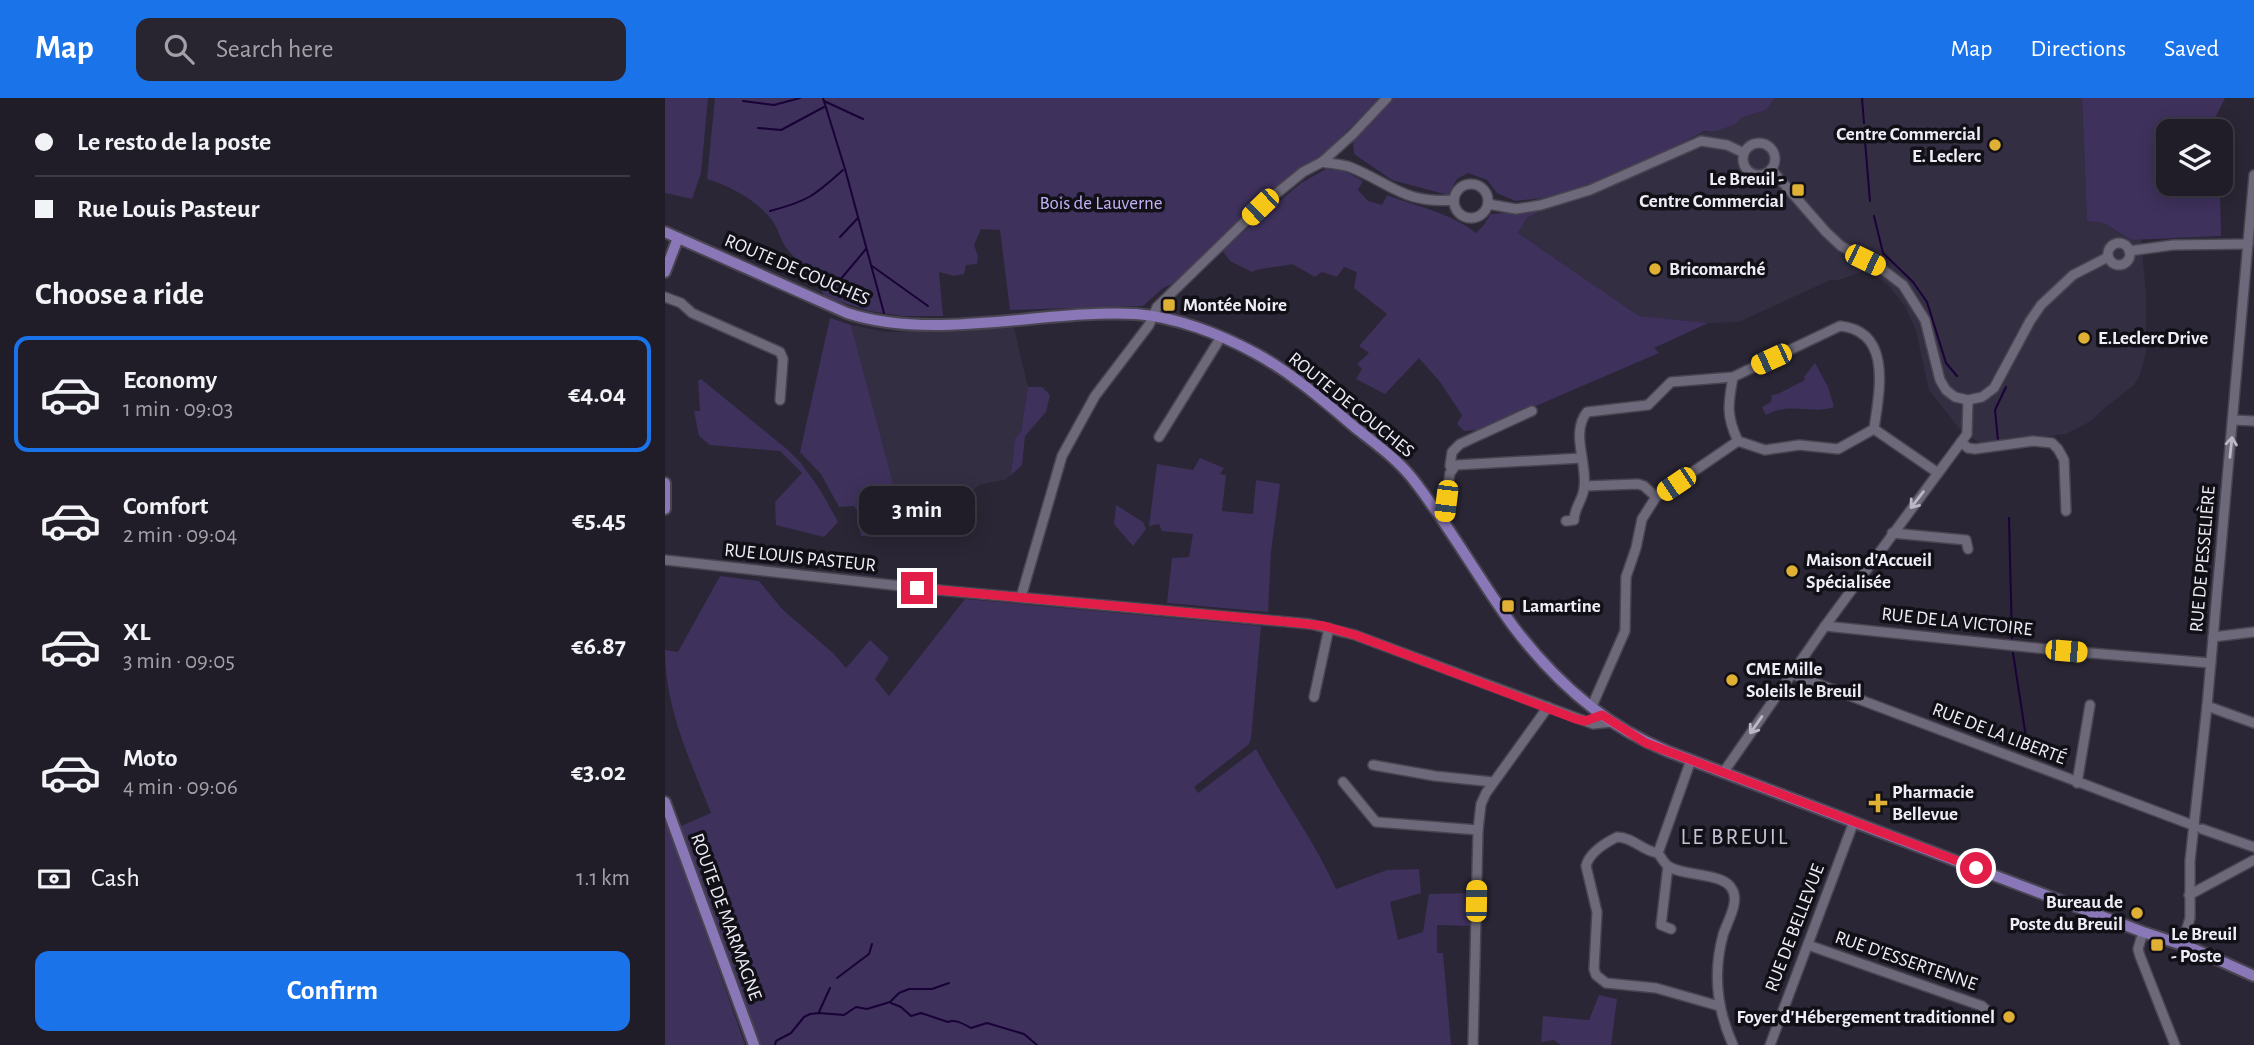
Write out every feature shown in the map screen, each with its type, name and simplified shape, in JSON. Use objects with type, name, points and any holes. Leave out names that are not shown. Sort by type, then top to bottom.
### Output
[{"type":"main road","name":"ROUTE DE COUCHES","points":[[665,232],[847,313],[872,320],[939,324],[1136,314],[1221,337],[1275,365],[1359,430],[1403,469],[1443,522],[1520,635],[1560,679],[1612,722],[1646,743],[1853,824],[2182,944],[2254,976]]},
{"type":"main road","points":[[665,272],[678,238]]},
{"type":"main road","points":[[665,483],[665,509]]},
{"type":"main road","name":"ROUTE DE MARMAGNE","points":[[665,802],[754,1045]]},
{"type":"street","points":[[1021,597],[1062,456],[1095,396],[1154,317],[1157,307],[1260,207],[1303,173],[1322,162],[1387,98]]},
{"type":"street","points":[[1487,204],[1516,209],[1541,205],[1590,190],[1701,141],[1727,145],[1744,153]]},
{"type":"street","points":[[1753,144],[1766,144],[1775,156],[1771,170],[1763,174],[1750,172],[1743,162],[1744,153],[1753,144]]},
{"type":"street","points":[[1322,162],[1348,166],[1392,190],[1420,200],[1454,200]]},
{"type":"street","points":[[1771,170],[1841,246],[1878,266],[1903,285],[1925,320],[1940,380],[1946,390],[1955,397],[1968,400],[1982,397],[1994,388],[2030,321],[2046,299],[2073,275],[2108,257]]},
{"type":"street","name":"RUE DE PESSELIÈRE","points":[[2182,944],[2190,918],[2190,861],[2199,827],[2207,706],[2254,175]]},
{"type":"street","points":[[1470,184],[1485,192],[1487,204],[1483,213],[1468,218],[1459,213],[1454,200],[1459,189],[1470,184]]},
{"type":"street","points":[[2116,243],[2123,243],[2129,251],[2129,258],[2121,265],[2115,264],[2108,257],[2110,247],[2116,243]]},
{"type":"street","points":[[2129,251],[2173,245],[2248,244]]},
{"type":"street","points":[[665,297],[681,303],[692,313],[780,352],[783,359],[780,400]]},
{"type":"street","points":[[1566,521],[1574,520],[1574,511],[1585,486],[1580,422],[1587,412],[1648,405],[1671,382],[1733,377],[1835,328],[1852,328],[1866,337],[1879,361],[1881,377],[1874,429]]},
{"type":"street","points":[[1159,437],[1221,337]]},
{"type":"street","points":[[1733,377],[1728,403],[1729,422],[1738,441],[1765,450],[1799,445],[1838,449],[1874,429]]},
{"type":"street","points":[[1723,773],[1825,626],[1967,434],[1968,400]]},
{"type":"street","points":[[1443,522],[1453,452],[1460,444],[1532,411]]},
{"type":"street","points":[[2233,420],[2254,421]]},
{"type":"street","points":[[1874,429],[1938,472]]},
{"type":"street","points":[[1581,720],[1623,639],[1628,568],[1636,548],[1642,519],[1656,497],[1738,441]]},
{"type":"street","points":[[1961,442],[1968,448],[1975,449],[2033,441],[2052,443],[2064,460],[2066,512]]},
{"type":"street","points":[[1452,468],[1460,464],[1582,458]]},
{"type":"street","points":[[1585,486],[1638,484],[1656,497]]},
{"type":"street","points":[[1892,533],[1966,540],[1968,549]]},
{"type":"street","name":"RUE LOUIS PASTEUR","points":[[665,560],[926,589],[1290,622],[1329,628],[1355,635],[1581,720],[1602,724],[1612,722]]},
{"type":"street","name":"RUE DE LA VICTOIRE","points":[[1825,626],[2211,663]]},
{"type":"street","points":[[1314,697],[1329,628]]},
{"type":"street","points":[[2213,637],[2254,632]]},
{"type":"street","name":"RUE DE LA LIBERTÉ","points":[[1792,674],[2077,783],[2254,847]]},
{"type":"street","points":[[2077,783],[2090,705]]},
{"type":"street","points":[[2207,706],[2254,723]]},
{"type":"street","points":[[1473,1045],[1478,830],[1481,804],[1493,782],[1548,707]]},
{"type":"street","points":[[1581,720],[1602,715]]},
{"type":"street","points":[[1658,853],[1691,760]]},
{"type":"street","points":[[1373,765],[1493,782]]},
{"type":"street","points":[[1343,782],[1376,822],[1478,830]]},
{"type":"street","name":"RUE DE BELLEVUE","points":[[1770,1045],[1853,824]]},
{"type":"street","points":[[1719,1006],[1656,988],[1606,984],[1596,975],[1597,912],[1586,866],[1590,856],[1617,837],[1629,839],[1642,849],[1658,853],[1668,866],[1718,879],[1733,890],[1734,903],[1719,955],[1719,1006],[1733,1045]]},
{"type":"street","points":[[2189,895],[2254,860]]},
{"type":"street","points":[[1668,866],[1661,925],[1671,929]]},
{"type":"street","points":[[2143,932],[2138,949],[2175,1045]]},
{"type":"street","name":"RUE D'ESSERTENNE","points":[[1808,945],[1982,1006],[1991,1013]]},
{"type":"shaded area","points":[[1775,98],[2082,98],[2087,221],[2104,223],[2131,240],[2141,239],[2146,295],[2146,352],[2140,375],[2134,385],[2091,421],[2066,434],[1982,444],[1962,432],[1929,390],[1916,330],[1905,306],[1888,285],[1866,270],[1839,280],[1830,280],[1739,322],[1708,323],[1639,316],[1518,233],[1526,219],[1586,186],[1697,134],[1736,124],[1741,118],[1766,110]]},
{"type":"shaded area","points":[[851,325],[885,332],[1014,328],[1028,387],[1021,431],[1015,438],[1011,475],[1005,480],[981,484],[957,501],[898,514],[898,502]]},
{"type":"green space","points":[[665,98],[708,98],[701,173],[692,199],[665,193]]},
{"type":"green space","name":"Bois de Lauverne","points":[[715,98],[1381,98],[1320,157],[1300,169],[1252,209],[1175,283],[1163,288],[1143,306],[1010,310],[1000,230],[981,229],[974,245],[978,256],[977,264],[966,265],[964,274],[954,276],[939,272],[943,316],[902,316],[869,311],[825,297],[813,278],[786,247],[775,225],[762,210],[736,191],[707,179]]},
{"type":"green space","points":[[1393,98],[1775,98],[1766,110],[1741,118],[1736,124],[1716,131],[1704,131],[1586,186],[1544,198],[1515,201],[1497,193],[1487,180],[1468,173],[1457,179],[1448,195],[1392,180],[1354,154],[1353,141]]},
{"type":"green space","points":[[2082,98],[2225,98],[2216,119],[2156,119],[2156,196],[2220,196],[2221,236],[2131,240],[2104,223],[2087,221]]},
{"type":"green space","points":[[1326,169],[1345,171],[1363,181],[1358,190],[1368,201],[1382,205],[1387,195],[1444,215],[1476,233],[1491,214],[1540,211],[1526,219],[1518,233],[1639,316],[1708,323],[1654,348],[1659,353],[1480,430],[1464,431],[1457,424],[1462,415],[1440,382],[1419,358],[1385,394],[1356,379],[1362,369],[1357,364],[1369,353],[1359,346],[1387,314],[1354,288],[1357,272],[1344,267],[1337,277],[1322,272],[1315,277],[1292,264],[1252,272],[1230,261],[1222,250],[1301,183]]},
{"type":"green space","points":[[830,318],[851,325],[898,502],[897,537],[861,536],[858,512],[854,506],[839,507],[821,474],[800,452]]},
{"type":"green space","points":[[1815,363],[1828,387],[1834,407],[1818,410],[1784,409],[1766,415],[1762,407],[1771,402],[1772,395],[1805,380],[1804,377]]},
{"type":"green space","points":[[701,379],[801,463],[838,522],[824,537],[776,525],[775,502],[802,473],[780,451],[710,445],[699,436],[694,411],[700,411],[698,381]]},
{"type":"green space","points":[[1028,387],[1042,387],[1050,395],[1046,412],[1025,436],[1022,465],[1011,475],[1015,438],[1021,431]]},
{"type":"green space","points":[[1200,458],[1224,468],[1220,474],[1226,475],[1222,511],[1253,514],[1256,480],[1280,484],[1271,552],[1268,612],[1167,603],[1172,558],[1189,557],[1193,534],[1162,531],[1159,524],[1149,526],[1157,464],[1193,470]]},
{"type":"green space","points":[[1116,505],[1143,522],[1146,529],[1133,546],[1114,524]]},
{"type":"green space","points":[[720,576],[759,581],[783,610],[833,653],[846,668],[870,640],[889,658],[875,679],[889,696],[965,599],[1261,626],[1251,739],[1248,745],[1194,787],[1198,793],[1256,749],[1318,853],[1336,889],[1387,870],[1419,869],[1421,893],[1390,902],[1398,940],[1423,932],[1429,894],[1471,893],[1472,926],[1437,925],[1437,953],[1443,953],[1451,1045],[760,1045],[681,826],[711,813],[680,733],[666,671],[665,650],[678,652]]},
{"type":"green space","points":[[665,820],[669,829],[745,1045],[665,1045]]},
{"type":"green space","points":[[1599,995],[1617,999],[1611,1045],[1561,1045],[1554,1040],[1541,1042],[1543,1016],[1589,1020]]},
{"type":"waterway","points":[[743,101],[774,105],[800,98]]},
{"type":"waterway","points":[[823,98],[884,313]]},
{"type":"waterway","points":[[1862,98],[1864,123]]},
{"type":"waterway","points":[[824,101],[863,119]]},
{"type":"waterway","points":[[758,128],[781,130],[824,107]]},
{"type":"waterway","points":[[1865,141],[1870,201]]},
{"type":"waterway","points":[[770,211],[810,196],[843,170]]},
{"type":"waterway","points":[[1874,216],[1883,253],[1913,282],[1927,302],[1946,363],[1957,376]]},
{"type":"waterway","points":[[840,237],[858,218]]},
{"type":"waterway","points":[[840,280],[866,249]]},
{"type":"waterway","points":[[872,266],[928,306]]},
{"type":"waterway","points":[[1998,440],[1995,410],[2006,387]]},
{"type":"waterway","points":[[2009,518],[2012,639]]},
{"type":"waterway","points":[[2013,653],[2028,750]]},
{"type":"waterway","points":[[837,978],[869,954],[872,944]]},
{"type":"waterway","points":[[775,1045],[776,1041],[791,1033],[804,1017],[810,1014],[844,1015],[856,1007],[867,1009],[890,1002],[899,993],[909,989],[932,989],[949,983]]},
{"type":"waterway","points":[[819,1012],[830,988]]},
{"type":"waterway","points":[[891,1003],[911,1016],[921,1013],[948,1022],[960,1022],[971,1028],[987,1023],[1024,1034],[1037,1045]]},
{"type":"place","name":"Centre Commercial E. Leclerc","points":[[1995,145]]},
{"type":"place","name":"Le Breuil - Centre Commercial","points":[[1798,190]]},
{"type":"place","name":"Bricomarché","points":[[1655,269]]},
{"type":"place","name":"Montée Noire","points":[[1169,305]]},
{"type":"place","name":"E.Leclerc Drive","points":[[2084,338]]},
{"type":"place","name":"Maison d'Accueil Spécialisée","points":[[1792,571]]},
{"type":"place","name":"Lamartine","points":[[1508,606]]},
{"type":"place","name":"CME Mille Soleils le Breuil","points":[[1732,680]]},
{"type":"place","name":"Pharmacie Bellevue","points":[[1878,803]]},
{"type":"place","name":"Bureau de Poste du Breuil","points":[[2137,913]]},
{"type":"place","name":"Le Breuil - Poste","points":[[2157,945]]},
{"type":"place","name":"Foyer d'Hébergement traditionnel","points":[[2009,1017]]},
{"type":"district","name":"LE BREUIL","points":[[1735,837]]},
{"type":"route","points":[[917,588],[1290,622],[1338,630],[1576,719],[1585,721],[1602,715],[1646,743],[1853,824],[1976,868]]}]
